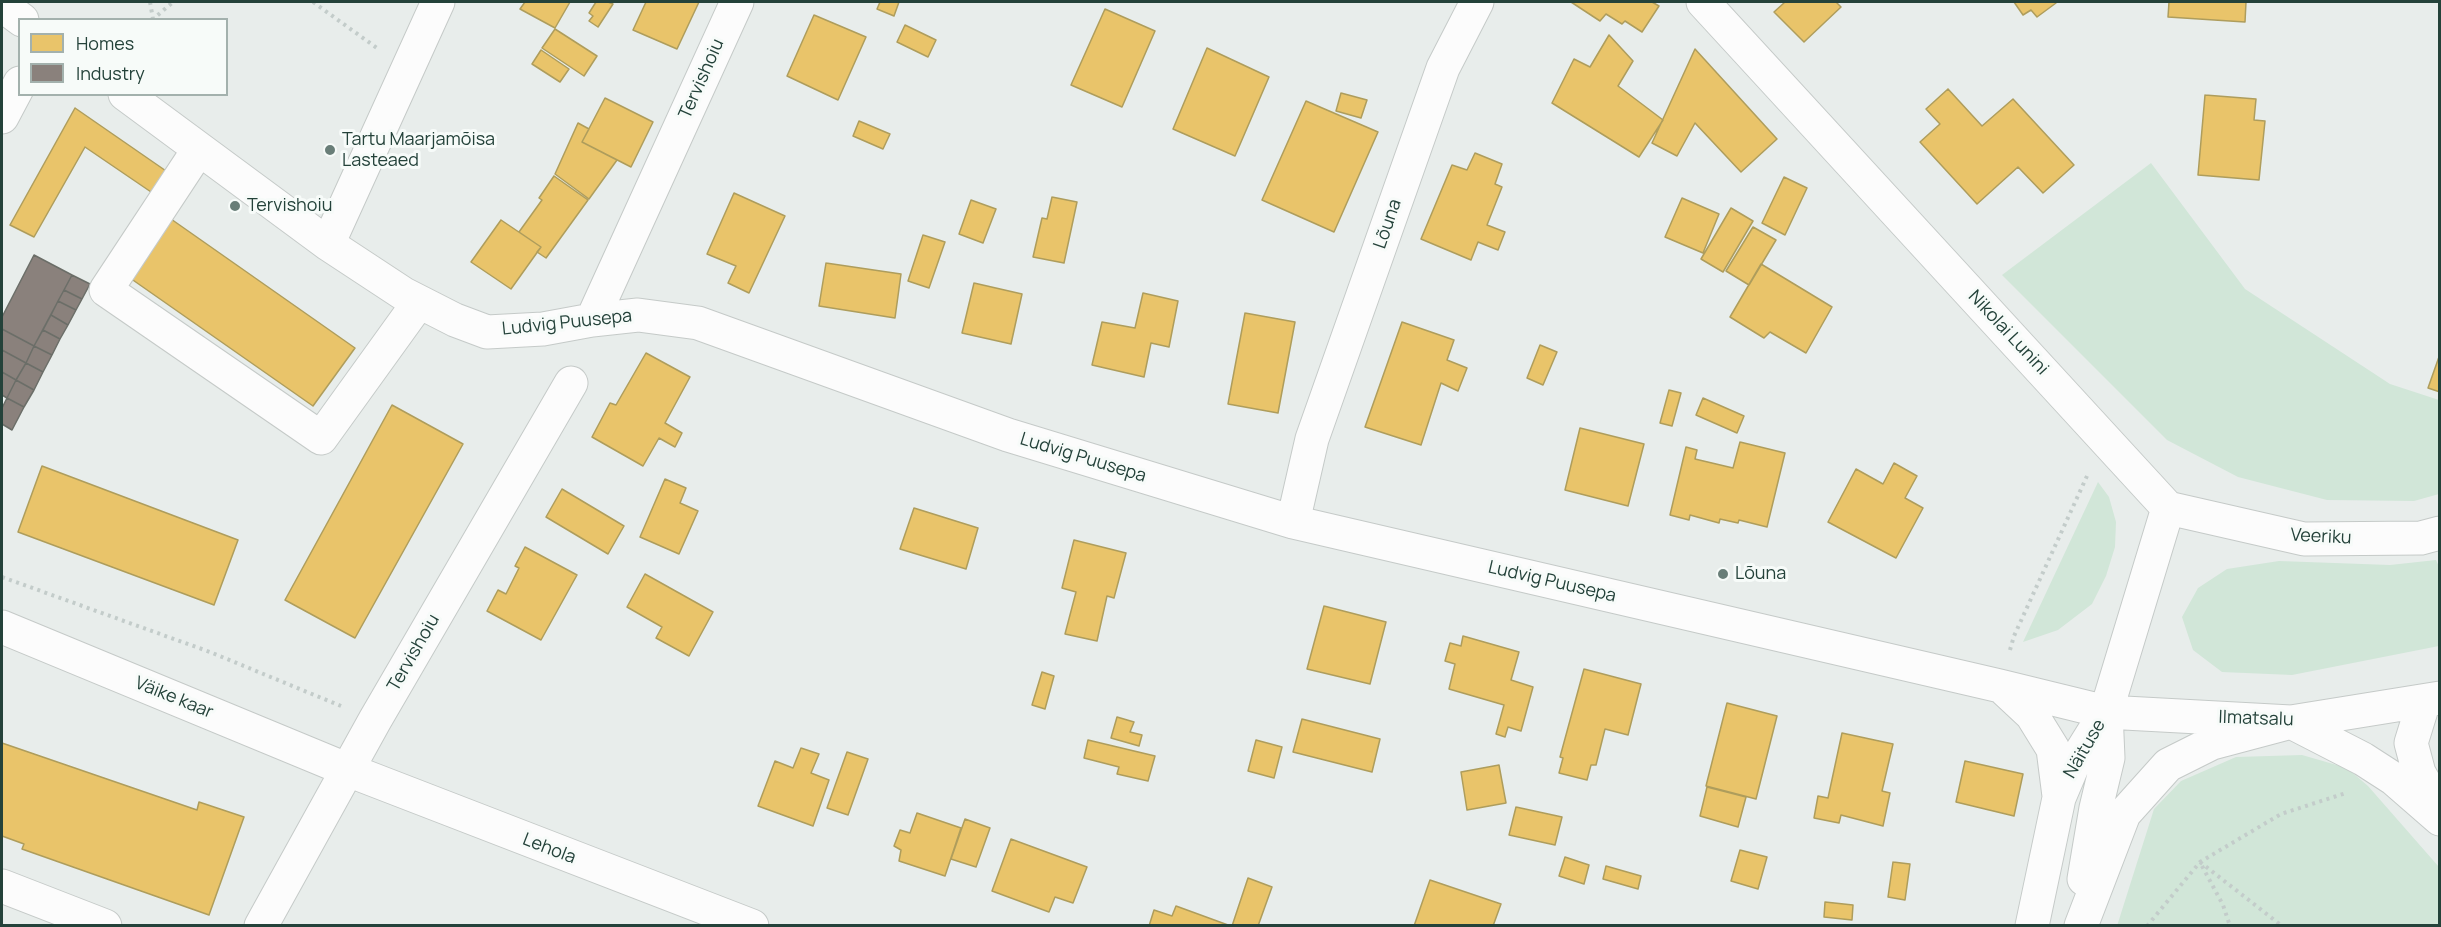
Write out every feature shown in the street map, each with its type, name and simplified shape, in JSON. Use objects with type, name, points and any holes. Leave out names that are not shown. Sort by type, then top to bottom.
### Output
[{"type":"street","points":[[328,244],[438,2]]},
{"type":"street","name":"Tervishoiu","points":[[592,320],[737,2]]},
{"type":"street","name":"Lõuna","points":[[1293,522],[1312,439],[1439,79],[1477,2]]},
{"type":"street","name":"Nikolai Lunini","points":[[1703,2],[2168,508]]},
{"type":"street","points":[[2,5],[19,18]]},
{"type":"street","points":[[2,117],[18,87]]},
{"type":"street","name":"Ludvig Puusepa","points":[[128,96],[328,244],[419,302],[455,320],[487,332],[543,329],[638,315],[698,323],[1008,435],[1293,522],[2106,712]]},
{"type":"street","points":[[199,149],[106,290],[321,438],[419,302]]},
{"type":"street","name":"Tervishoiu","points":[[261,926],[375,720],[571,383]]},
{"type":"street","points":[[2106,712],[2168,508]]},
{"type":"street","name":"Veeriku","points":[[2168,508],[2304,539],[2421,538],[2439,533]]},
{"type":"street","name":"Väike kaar","points":[[2,627],[348,770]]},
{"type":"street","points":[[2000,686],[2032,715],[2053,749],[2059,798]]},
{"type":"street","points":[[2434,706],[2411,742],[2419,772],[2439,810]]},
{"type":"street","name":"Ilmatsalu","points":[[2106,712],[2291,723],[2434,706]]},
{"type":"street","name":"Näituse","points":[[2032,926],[2059,798],[2073,765],[2106,712]]},
{"type":"street","name":"Näituse","points":[[2076,926],[2096,808],[2108,758],[2106,712]]},
{"type":"street","points":[[2081,926],[2124,814],[2168,765],[2212,742],[2291,723],[2362,759],[2394,779],[2439,819]]},
{"type":"street","name":"Lehola","points":[[348,770],[752,926]]},
{"type":"street","points":[[2,886],[105,926]]},
{"type":"path","points":[[150,2],[152,18]]},
{"type":"path","points":[[153,18],[173,2]]},
{"type":"path","points":[[313,2],[406,69]]},
{"type":"path","points":[[2014,636],[2089,471]]},
{"type":"path","points":[[2,577],[210,652],[375,720]]},
{"type":"path","points":[[2148,926],[2200,862],[2281,813],[2357,790]]},
{"type":"path","points":[[2200,862],[2223,905],[2230,926]]},
{"type":"path","points":[[2200,862],[2282,926]]},
{"type":"green space","points":[[2151,163],[2245,289],[2390,384],[2439,400],[2439,494],[2414,501],[2327,500],[2238,477],[2167,440],[2002,275]]},
{"type":"green space","points":[[2098,482],[2109,497],[2116,522],[2115,547],[2106,576],[2092,604],[2058,630],[2023,642]]},
{"type":"green space","points":[[2436,560],[2440,569],[2439,646],[2292,675],[2222,672],[2193,650],[2182,617],[2198,588],[2227,569],[2279,561],[2390,565]]},
{"type":"green space","points":[[2302,755],[2347,768],[2368,786],[2439,867],[2439,925],[2117,926],[2154,809],[2181,781],[2236,757]]},
{"type":"building: Homes","points":[[525,2],[570,2],[555,28],[520,9]]},
{"type":"building: Homes","points":[[596,2],[613,4],[598,27],[589,21],[593,16],[589,13]]},
{"type":"building: Homes","points":[[646,2],[699,2],[677,49],[633,30]]},
{"type":"building: Homes","points":[[880,2],[899,2],[894,16],[877,9]]},
{"type":"building: Homes","points":[[1571,2],[1652,2],[1659,6],[1642,32],[1625,21],[1622,24],[1606,14],[1600,21]]},
{"type":"building: Homes","points":[[1785,2],[1836,2],[1841,7],[1804,42],[1774,12]]},
{"type":"building: Homes","points":[[2014,2],[2056,3],[2037,17],[2031,10],[2023,15]]},
{"type":"building: Homes","points":[[2169,2],[2246,2],[2245,22],[2168,17]]},
{"type":"building: Homes","points":[[1105,9],[1155,31],[1122,107],[1071,85]]},
{"type":"building: Homes","points":[[814,15],[866,37],[838,100],[787,76]]},
{"type":"building: Homes","points":[[905,25],[936,40],[928,57],[897,42]]},
{"type":"building: Homes","points":[[555,29],[597,56],[584,76],[542,48]]},
{"type":"building: Homes","points":[[1609,35],[1633,61],[1618,86],[1663,120],[1639,157],[1552,103],[1574,59],[1590,67]]},
{"type":"building: Homes","points":[[1207,48],[1269,77],[1235,156],[1173,129]]},
{"type":"building: Homes","points":[[1695,49],[1777,139],[1741,172],[1695,123],[1677,156],[1652,143]]},
{"type":"building: Homes","points":[[541,50],[569,69],[560,82],[532,64]]},
{"type":"building: Homes","points":[[1948,89],[1982,126],[2013,99],[2074,165],[2043,193],[2018,167],[1977,204],[1920,142],[1940,124],[1926,109]]},
{"type":"building: Homes","points":[[1341,93],[1367,100],[1361,118],[1336,111]]},
{"type":"building: Homes","points":[[2205,95],[2256,99],[2254,120],[2265,121],[2259,180],[2198,175]]},
{"type":"building: Homes","points":[[605,98],[653,122],[631,167],[582,142]]},
{"type":"building: Homes","points":[[1306,101],[1378,132],[1334,232],[1262,200]]},
{"type":"building: Homes","points":[[75,108],[169,173],[154,194],[85,147],[34,237],[10,225]]},
{"type":"building: Homes","points":[[859,121],[890,134],[883,149],[853,136]]},
{"type":"building: Homes","points":[[578,123],[589,129],[582,142],[617,160],[589,199],[555,174]]},
{"type":"building: Homes","points":[[1475,153],[1502,164],[1495,184],[1502,187],[1487,225],[1505,232],[1498,250],[1478,242],[1471,260],[1421,239],[1452,165],[1467,170]]},
{"type":"building: Homes","points":[[554,176],[588,200],[546,258],[537,252],[541,247],[519,232],[542,200],[539,198]]},
{"type":"building: Homes","points":[[1784,177],[1807,188],[1785,235],[1762,223]]},
{"type":"building: Homes","points":[[734,193],[785,216],[749,293],[728,283],[736,266],[707,254]]},
{"type":"building: Homes","points":[[1052,197],[1077,202],[1064,263],[1033,257],[1042,218],[1047,219]]},
{"type":"building: Homes","points":[[1682,198],[1719,214],[1703,253],[1665,237]]},
{"type":"building: Homes","points":[[971,200],[996,209],[983,243],[959,234]]},
{"type":"building: Homes","points":[[1731,208],[1753,221],[1723,272],[1701,259]]},
{"type":"building: Homes","points":[[171,219],[355,348],[313,406],[130,278]]},
{"type":"building: Homes","points":[[501,220],[541,247],[511,289],[471,262]]},
{"type":"building: Homes","points":[[1753,227],[1776,240],[1749,285],[1726,271]]},
{"type":"building: Homes","points":[[923,235],[945,242],[929,288],[908,281]]},
{"type":"building: Homes","points":[[826,263],[901,274],[895,318],[819,306]]},
{"type":"building: Homes","points":[[1761,264],[1832,307],[1806,353],[1770,332],[1764,338],[1730,317]]},
{"type":"building: Homes","points":[[974,283],[1022,294],[1011,344],[962,333]]},
{"type":"building: Homes","points":[[1143,293],[1178,301],[1169,347],[1151,343],[1144,377],[1092,365],[1102,322],[1135,328]]},
{"type":"building: Homes","points":[[1245,313],[1295,322],[1278,413],[1228,404]]},
{"type":"building: Homes","points":[[1402,322],[1454,340],[1447,360],[1467,368],[1458,391],[1441,383],[1421,445],[1365,427]]},
{"type":"building: Homes","points":[[1540,345],[1557,352],[1543,385],[1527,378]]},
{"type":"building: Homes","points":[[646,353],[690,377],[665,423],[682,433],[675,447],[659,438],[643,466],[592,437],[610,403],[616,405]]},
{"type":"building: Homes","points":[[2440,354],[2440,392],[2428,388]]},
{"type":"building: Homes","points":[[1669,390],[1681,393],[1672,426],[1660,423]]},
{"type":"building: Homes","points":[[1703,398],[1744,416],[1737,433],[1696,415]]},
{"type":"building: Homes","points":[[392,405],[463,444],[355,638],[285,600]]},
{"type":"building: Homes","points":[[1580,428],[1644,444],[1628,506],[1565,490]]},
{"type":"building: Homes","points":[[1740,442],[1785,453],[1767,527],[1739,520],[1738,523],[1720,519],[1719,523],[1690,515],[1689,520],[1670,515],[1686,447],[1697,450],[1695,459],[1733,468]]},
{"type":"building: Homes","points":[[1894,463],[1917,476],[1905,498],[1923,508],[1896,558],[1828,522],[1856,469],[1883,484]]},
{"type":"building: Homes","points":[[42,466],[238,540],[214,605],[18,532]]},
{"type":"building: Homes","points":[[665,479],[686,488],[680,503],[698,511],[679,554],[640,537]]},
{"type":"building: Homes","points":[[562,489],[624,526],[608,554],[546,517]]},
{"type":"building: Homes","points":[[914,508],[978,528],[966,569],[900,549]]},
{"type":"building: Homes","points":[[1074,540],[1126,553],[1114,598],[1107,596],[1097,641],[1065,634],[1076,592],[1062,588]]},
{"type":"building: Homes","points":[[525,547],[577,575],[541,640],[487,611],[498,590],[506,594],[519,568],[515,566]]},
{"type":"building: Homes","points":[[645,574],[713,612],[689,656],[656,638],[662,627],[627,607]]},
{"type":"building: Homes","points":[[1324,606],[1386,622],[1370,684],[1307,669]]},
{"type":"building: Homes","points":[[1463,636],[1519,652],[1511,680],[1533,687],[1521,731],[1508,727],[1505,737],[1496,734],[1504,705],[1449,689],[1455,664],[1445,661],[1450,643],[1461,646]]},
{"type":"building: Homes","points":[[1584,669],[1641,684],[1628,735],[1605,729],[1596,765],[1591,765],[1587,780],[1559,773],[1563,758],[1560,757]]},
{"type":"building: Homes","points":[[1042,672],[1054,676],[1045,709],[1032,705]]},
{"type":"building: Homes","points":[[1727,703],[1777,716],[1756,799],[1706,786]]},
{"type":"building: Homes","points":[[1117,717],[1134,722],[1130,732],[1142,735],[1139,746],[1111,738]]},
{"type":"building: Homes","points":[[1302,719],[1380,739],[1372,772],[1293,752]]},
{"type":"building: Homes","points":[[1842,733],[1893,744],[1882,791],[1890,793],[1883,826],[1841,815],[1839,823],[1814,818],[1818,796],[1828,798]]},
{"type":"building: Homes","points":[[1088,740],[1155,756],[1148,781],[1117,774],[1119,767],[1084,758]]},
{"type":"building: Homes","points":[[1256,740],[1282,747],[1274,778],[1248,771]]},
{"type":"building: Homes","points":[[2,743],[197,810],[199,802],[244,817],[209,915],[22,849],[24,844],[2,836]]},
{"type":"building: Homes","points":[[801,748],[819,754],[811,773],[829,780],[813,826],[758,806],[775,761],[793,768]]},
{"type":"building: Homes","points":[[847,752],[868,759],[848,815],[827,808]]},
{"type":"building: Homes","points":[[1965,761],[2023,774],[2014,816],[1956,802]]},
{"type":"building: Homes","points":[[1499,765],[1506,803],[1467,810],[1461,772]]},
{"type":"building: Homes","points":[[1707,787],[1746,797],[1738,827],[1700,816]]},
{"type":"building: Homes","points":[[1516,807],[1562,817],[1555,845],[1509,835]]},
{"type":"building: Homes","points":[[917,813],[961,828],[945,876],[899,861],[901,850],[894,846],[900,830],[910,833]]},
{"type":"building: Homes","points":[[965,819],[990,828],[976,867],[951,859]]},
{"type":"building: Homes","points":[[1011,839],[1087,867],[1073,903],[1055,897],[1049,912],[992,891]]},
{"type":"building: Homes","points":[[1740,850],[1767,857],[1758,889],[1731,881]]},
{"type":"building: Homes","points":[[1565,857],[1589,865],[1584,884],[1559,876]]},
{"type":"building: Homes","points":[[1893,862],[1910,864],[1905,900],[1888,897]]},
{"type":"building: Homes","points":[[1606,866],[1641,876],[1638,889],[1603,879]]},
{"type":"building: Homes","points":[[1248,878],[1272,887],[1258,926],[1232,926]]},
{"type":"building: Homes","points":[[1430,880],[1501,904],[1493,926],[1414,926]]},
{"type":"building: Homes","points":[[1825,902],[1853,905],[1852,920],[1824,917]]},
{"type":"building: Homes","points":[[1176,906],[1228,925],[1149,926],[1154,910],[1172,916]]},
{"type":"building: Industry","points":[[34,255],[72,275],[34,346],[2,329],[2,317]]},
{"type":"building: Industry","points":[[72,275],[90,284],[82,299],[64,290]]},
{"type":"building: Industry","points":[[64,290],[82,299],[76,310],[58,301]]},
{"type":"building: Industry","points":[[58,301],[76,310],[68,325],[51,315]]},
{"type":"building: Industry","points":[[51,315],[68,325],[60,339],[43,330]]},
{"type":"building: Industry","points":[[2,329],[34,346],[26,363],[2,350]]},
{"type":"building: Industry","points":[[43,330],[60,339],[52,355],[34,346]]},
{"type":"building: Industry","points":[[34,346],[52,355],[43,372],[26,363]]},
{"type":"building: Industry","points":[[2,350],[26,363],[16,380],[2,372]]},
{"type":"building: Industry","points":[[26,363],[43,372],[34,390],[16,380]]},
{"type":"building: Industry","points":[[2,372],[16,380],[7,398],[2,395]]},
{"type":"building: Industry","points":[[16,380],[34,390],[24,407],[7,398]]},
{"type":"building: Industry","points":[[7,398],[24,407],[12,430],[2,424],[2,408]]},
{"type":"place","name":"Tartu Maarjamõisa Lasteaed","points":[[330,150]]},
{"type":"place","name":"Tervishoiu","points":[[235,206]]},
{"type":"place","name":"Lõuna","points":[[1723,574]]}]
